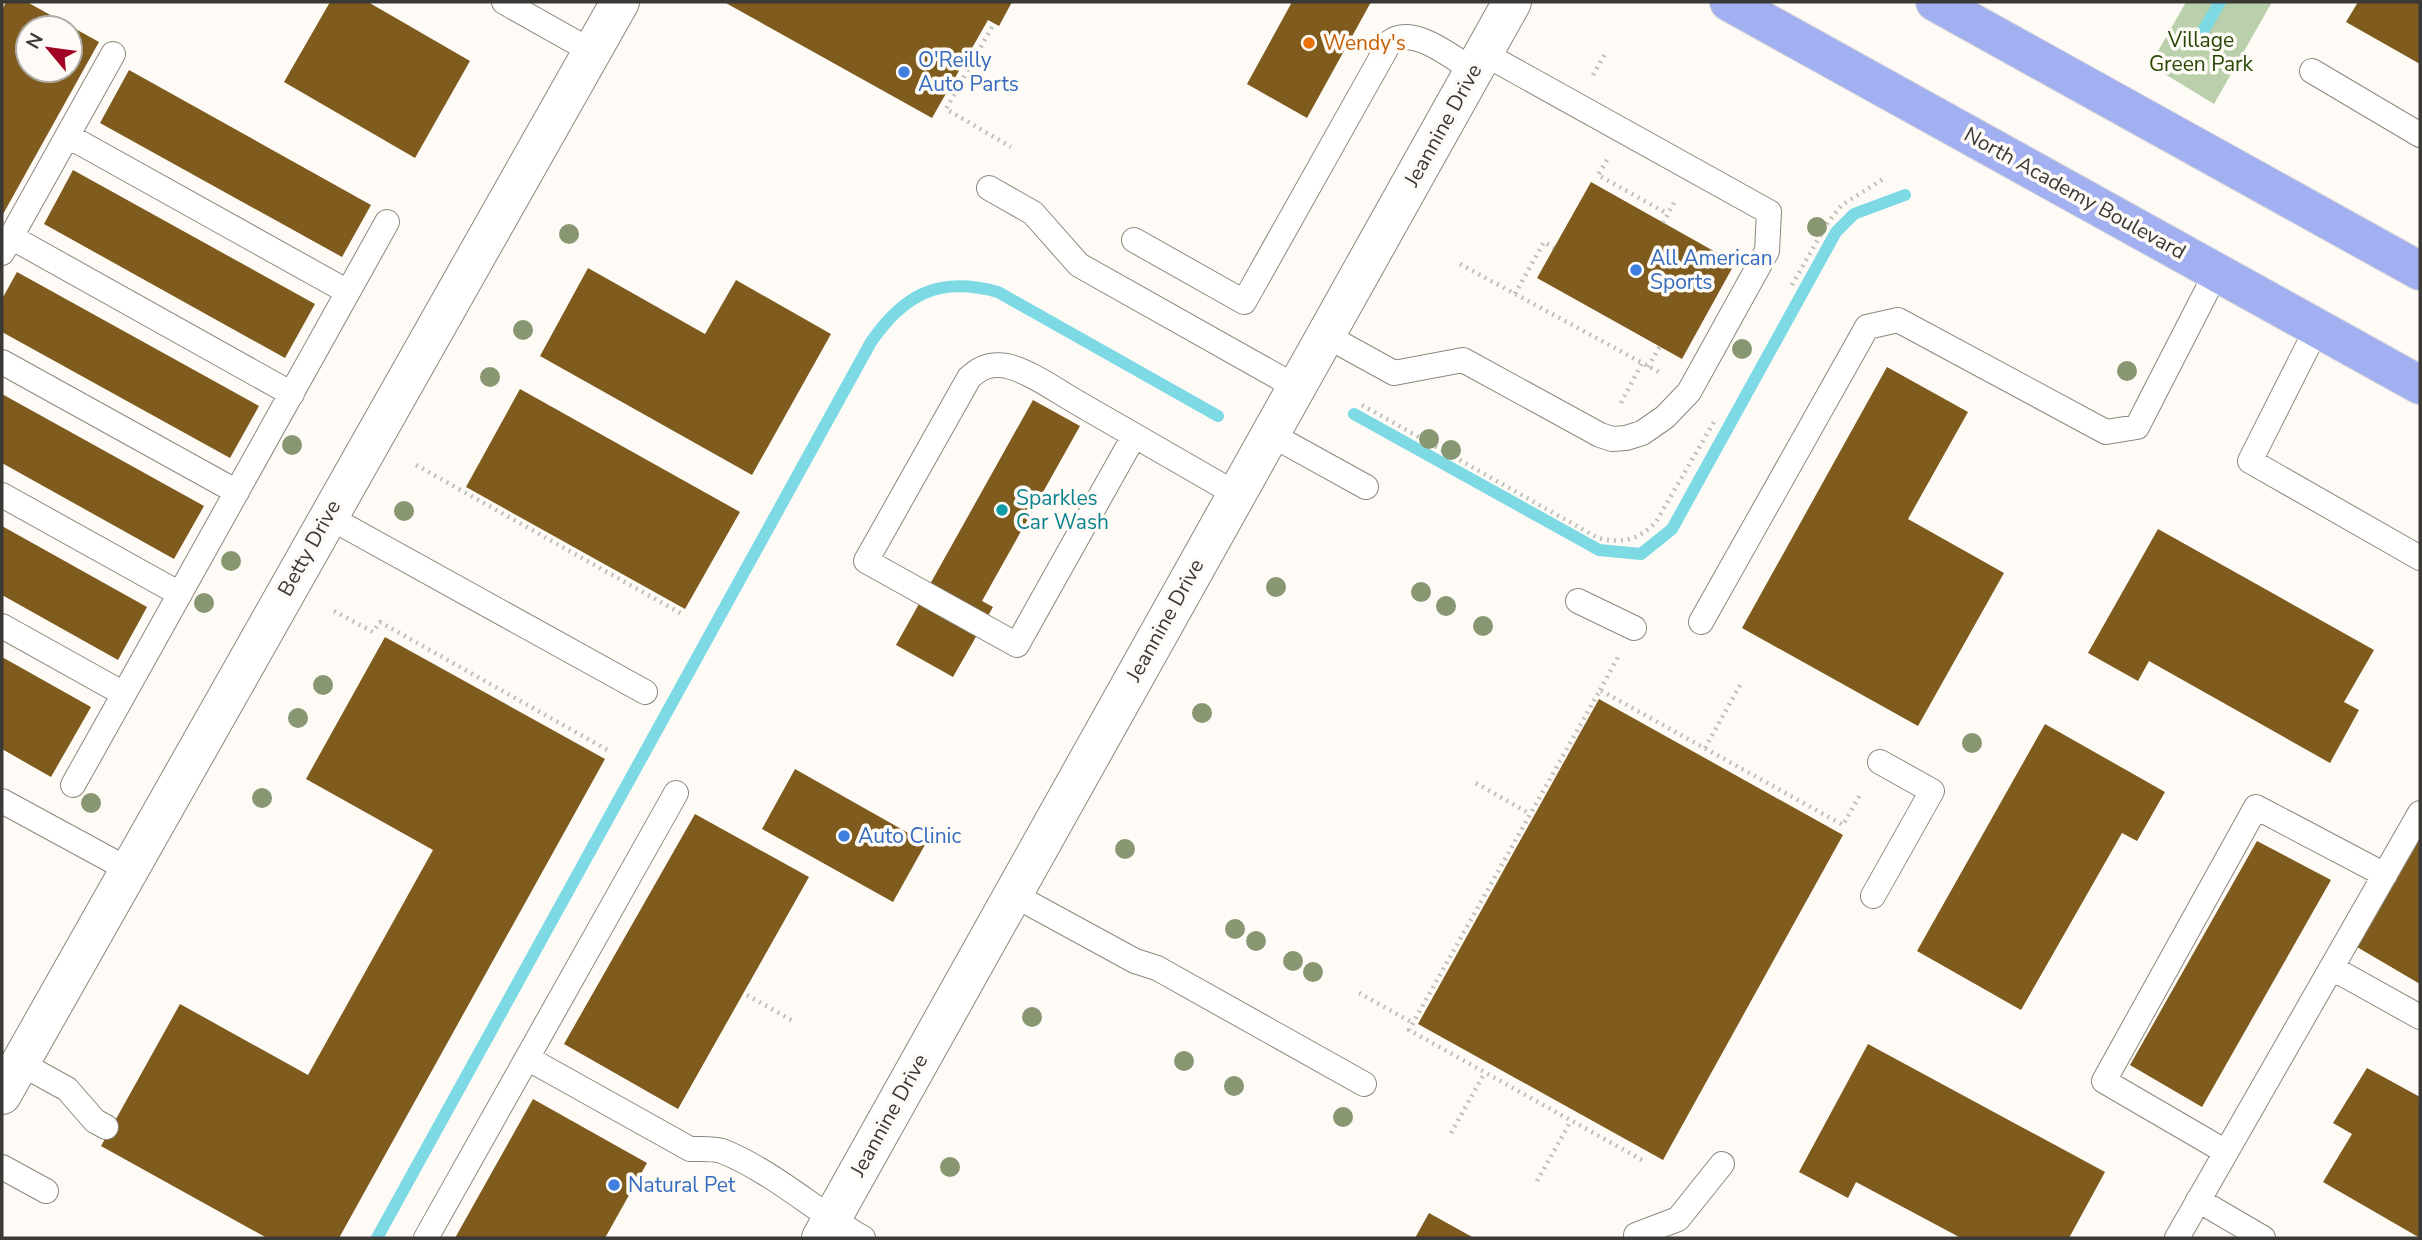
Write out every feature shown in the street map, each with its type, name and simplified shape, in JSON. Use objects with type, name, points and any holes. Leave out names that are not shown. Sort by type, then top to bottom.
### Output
[{"type":"highway","name":"North Academy Boulevard","points":[[1729,2],[2420,386]]},
{"type":"highway","points":[[1935,2],[2420,271]]},
{"type":"street","name":"Betty Drive","points":[[11,1079],[620,2]]},
{"type":"street","name":"Jeannine Drive","points":[[838,1232],[1012,894],[1512,2]]},
{"type":"lane","points":[[505,2],[591,51]]},
{"type":"lane","points":[[1134,240],[1244,302],[1390,42],[1398,36],[1411,36],[1478,62],[1769,212],[1767,251],[1690,390],[1665,417],[1642,433],[1612,439],[1464,360],[1395,373],[1325,335]]},
{"type":"lane","points":[[113,54],[6,245],[292,394]]},
{"type":"lane","points":[[2312,71],[2420,135]]},
{"type":"lane","points":[[68,136],[348,292]]},
{"type":"lane","points":[[989,188],[1033,213],[1079,265],[1296,387]]},
{"type":"lane","points":[[74,785],[387,222]]},
{"type":"lane","points":[[1701,622],[1867,327],[1898,320],[2106,432],[2126,429],[2137,427],[2217,271]]},
{"type":"lane","points":[[2317,328],[2250,461],[2420,558]]},
{"type":"lane","points":[[2,362],[237,492]]},
{"type":"lane","points":[[1134,436],[1017,645],[866,561],[969,378],[979,368],[994,365],[1019,371],[1134,436],[1236,494]]},
{"type":"lane","points":[[1270,434],[1366,487]]},
{"type":"lane","points":[[2,495],[180,594]]},
{"type":"lane","points":[[327,516],[645,692]]},
{"type":"lane","points":[[1578,601],[1634,628]]},
{"type":"lane","points":[[2,626],[124,694]]},
{"type":"lane","points":[[1872,896],[1932,791],[1880,762]]},
{"type":"lane","points":[[426,1238],[676,793]]},
{"type":"lane","points":[[2,801],[129,870]]},
{"type":"lane","points":[[2226,1152],[2104,1081],[2256,807],[2385,874]]},
{"type":"lane","points":[[2177,1238],[2420,813]]},
{"type":"lane","points":[[1012,894],[1135,961],[1157,968],[1364,1084]]},
{"type":"lane","points":[[2332,968],[2420,1017]]},
{"type":"lane","points":[[527,1058],[690,1149],[720,1150],[796,1192],[838,1232]]},
{"type":"lane","points":[[11,1079],[67,1089],[95,1121],[106,1127]]},
{"type":"lane","points":[[1636,1235],[1678,1219],[1722,1164]]},
{"type":"lane","points":[[2,1167],[46,1191]]},
{"type":"lane","points":[[2199,1200],[2263,1238]]},
{"type":"path","points":[[992,26],[946,109],[1011,147]]},
{"type":"path","points":[[1610,153],[1598,175],[1668,214]]},
{"type":"path","points":[[1663,223],[1676,199]]},
{"type":"path","points":[[1515,294],[1544,242],[1554,247]]},
{"type":"path","points":[[1460,264],[1667,376]]},
{"type":"path","points":[[1648,367],[1660,346]]},
{"type":"path","points":[[416,465],[682,614]]},
{"type":"path","points":[[334,611],[373,632],[380,622],[611,752]]},
{"type":"path","points":[[1705,748],[1740,685]]},
{"type":"path","points":[[1642,1160],[1409,1030],[1600,690],[1843,825],[1861,793]]},
{"type":"path","points":[[1476,783],[1530,814]]},
{"type":"path","points":[[1359,993],[1413,1023]]},
{"type":"path","points":[[747,995],[793,1021]]},
{"type":"path","points":[[1451,1133],[1485,1072]]},
{"type":"path","points":[[1537,1181],[1571,1121]]},
{"type":"green space","name":"Village Green Park","points":[[2186,2],[2272,2],[2214,104],[2150,65]]},
{"type":"building","points":[[6,2],[27,2],[49,14],[14,14],[14,84],[76,84],[2,216],[2,10]]},
{"type":"building","points":[[330,2],[368,2],[470,61],[415,158],[284,82]]},
{"type":"building","name":"O'Reilly Auto Parts","points":[[724,2],[1012,2],[999,26],[988,20],[932,118]]},
{"type":"building","name":"Wendy's","points":[[1292,2],[1371,2],[1307,118],[1247,84]]},
{"type":"building","points":[[2358,2],[2420,2],[2420,64],[2346,22]]},
{"type":"building","points":[[84,34],[99,42],[84,69]]},
{"type":"building","points":[[129,70],[371,205],[342,257],[100,123]]},
{"type":"building","points":[[73,170],[315,304],[285,358],[44,224]]},
{"type":"building","name":"All American Sports","points":[[1591,182],[1735,263],[1682,359],[1537,278]]},
{"type":"building","points":[[588,268],[705,334],[736,280],[831,334],[752,475],[540,356]]},
{"type":"building","points":[[17,272],[259,406],[230,458],[2,332],[2,299]]},
{"type":"building","points":[[1887,367],[1968,412],[1908,519],[2004,573],[1918,726],[1742,628]]},
{"type":"building","points":[[520,389],[740,512],[685,609],[466,487]]},
{"type":"building","points":[[2,394],[204,506],[174,559],[2,463]]},
{"type":"building","name":"Sparkles Car Wash","points":[[1033,400],[1080,426],[982,601],[993,607],[953,677],[896,645]]},
{"type":"building","points":[[2,526],[147,607],[118,660],[2,595]]},
{"type":"building","points":[[2158,529],[2374,650],[2344,702],[2359,710],[2330,763],[2149,661],[2138,681],[2088,653]]},
{"type":"building","points":[[385,637],[605,759],[339,1238],[267,1238],[101,1146],[180,1004],[308,1075],[433,850],[306,779]]},
{"type":"building","points":[[2,657],[91,707],[51,777],[2,749]]},
{"type":"building","points":[[1599,699],[1843,835],[1663,1160],[1418,1024]]},
{"type":"building","points":[[2045,724],[2165,792],[2137,841],[2122,833],[2021,1010],[1917,951]]},
{"type":"building","name":"Auto Clinic","points":[[795,769],[926,843],[893,902],[762,829]]},
{"type":"building","points":[[695,814],[809,877],[678,1109],[564,1044]]},
{"type":"building","points":[[2420,835],[2420,984],[2357,947]]},
{"type":"building","points":[[2257,841],[2331,880],[2202,1107],[2130,1065]]},
{"type":"building","points":[[1868,1044],[2105,1172],[2069,1238],[1961,1238],[1856,1182],[1848,1198],[1799,1172]]},
{"type":"building","points":[[2367,1068],[2420,1097],[2420,1238],[2323,1182],[2352,1134],[2333,1123]]},
{"type":"building","points":[[533,1099],[647,1163],[605,1238],[455,1238]]},
{"type":"building","points":[[1429,1213],[1474,1238],[1415,1238]]},
{"type":"waterway","points":[[2203,31],[2220,2]]},
{"type":"waterway","points":[[1354,414],[1599,550],[1641,554],[1672,529],[1836,232],[1854,214],[1905,195]]},
{"type":"waterway","points":[[377,1238],[871,342],[897,311],[911,300],[941,288],[958,286],[998,292],[1218,416]]},
{"type":"place","name":"Wendy's","points":[[1309,43]]},
{"type":"place","name":"O'Reilly Auto Parts","points":[[904,72]]},
{"type":"place","name":"All American Sports","points":[[1636,270]]},
{"type":"place","name":"Sparkles Car Wash","points":[[1002,510]]},
{"type":"place","name":"Auto Clinic","points":[[844,836]]},
{"type":"place","name":"Natural Pet","points":[[614,1185]]}]
